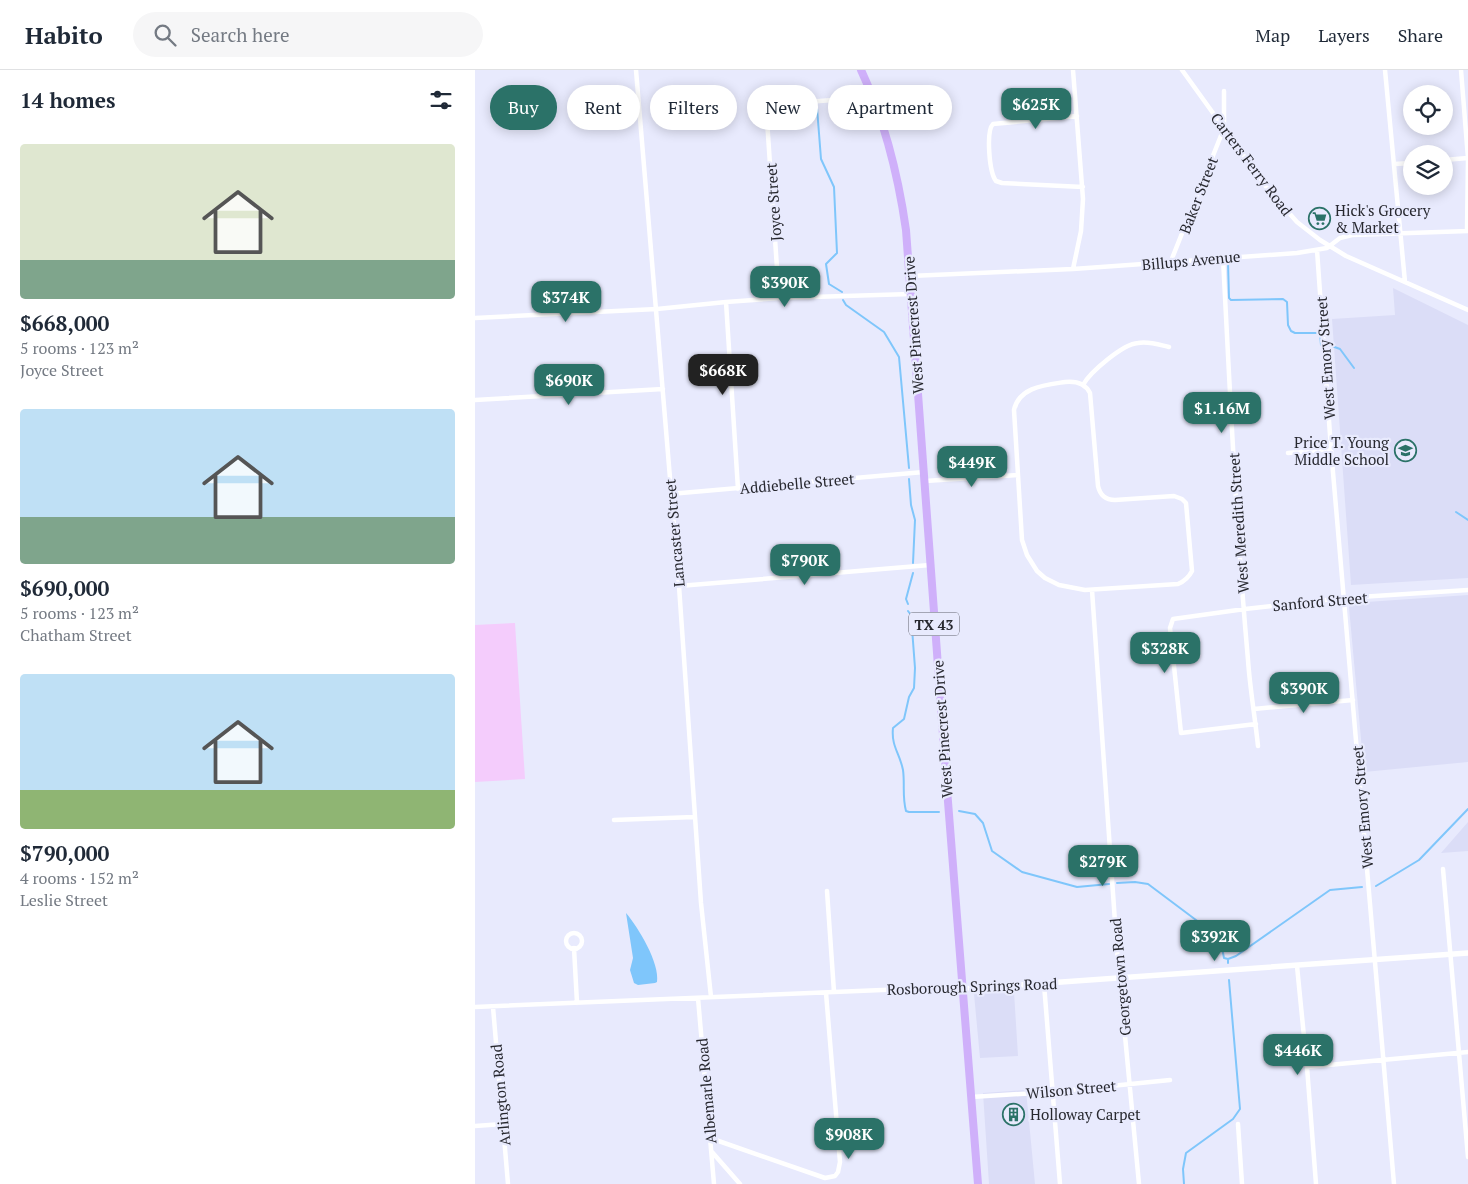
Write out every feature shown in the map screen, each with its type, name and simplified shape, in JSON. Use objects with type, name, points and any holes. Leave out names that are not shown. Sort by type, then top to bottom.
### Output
[{"type":"main road","name":"West Pinecrest Drive","points":[[861,70],[867,85]]},
{"type":"main road","name":"West Pinecrest Drive","points":[[884,130],[899,186],[906,230],[978,1184]]},
{"type":"street","name":"Lancaster Street","points":[[637,70],[670,494],[679,586],[694,817],[711,997]]},
{"type":"street","points":[[1073,70],[1083,187],[1081,231],[1073,270]]},
{"type":"street","name":"Carters Ferry Road","points":[[1183,70],[1267,188],[1289,214],[1305,229],[1355,261],[1468,310]]},
{"type":"street","points":[[1385,70],[1405,282]]},
{"type":"street","points":[[1461,70],[1466,81],[1468,231]]},
{"type":"street","points":[[1224,91],[1224,128]]},
{"type":"street","name":"Joyce Street","points":[[779,298],[766,105],[828,100]]},
{"type":"street","points":[[1077,116],[991,125],[989,133],[991,171],[996,181],[1002,183],[1083,187]]},
{"type":"street","name":"Baker Street","points":[[1171,261],[1224,128]]},
{"type":"street","points":[[1453,159],[1468,158]]},
{"type":"street","points":[[1395,164],[1403,164]]},
{"type":"street","name":"Billups Avenue","points":[[910,276],[1073,270],[1223,258],[1317,250],[1330,246],[1346,236],[1468,231]]},
{"type":"street","name":"West Emory Street","points":[[1317,250],[1331,449],[1394,1184]]},
{"type":"street","name":"West Meredith Street","points":[[1223,258],[1232,444],[1248,660],[1258,746]]},
{"type":"street","points":[[475,318],[657,309],[779,298],[911,294]]},
{"type":"street","points":[[726,302],[738,489]]},
{"type":"street","points":[[1083,385],[1092,373],[1129,345],[1141,342],[1169,348]]},
{"type":"street","points":[[1061,382],[1074,382],[1083,385],[1089,390],[1091,397],[1099,492],[1112,500],[1174,496],[1182,499],[1187,506],[1192,566],[1189,577],[1178,584],[1092,590],[1073,589],[1053,583],[1033,566],[1022,540],[1018,475],[1014,407],[1019,397],[1033,388],[1061,382]]},
{"type":"street","points":[[475,400],[663,389]]},
{"type":"street","points":[[1288,453],[1331,449]]},
{"type":"street","name":"Addiebelle Street","points":[[670,494],[924,472]]},
{"type":"street","points":[[925,481],[1018,475]]},
{"type":"street","points":[[679,586],[930,565]]},
{"type":"street","name":"Georgetown Road","points":[[1092,590],[1120,979],[1139,1184]]},
{"type":"street","name":"Sanford Street","points":[[1256,724],[1181,733],[1170,628],[1173,619],[1344,598],[1468,590]]},
{"type":"street","points":[[1254,709],[1353,700]]},
{"type":"street","points":[[614,820],[694,817]]},
{"type":"street","points":[[1443,869],[1468,1157]]},
{"type":"street","points":[[827,891],[834,992]]},
{"type":"street","points":[[574,948],[577,1003]]},
{"type":"street","name":"Rosborough Springs Road","points":[[475,1007],[906,989],[963,989],[1468,953]]},
{"type":"street","points":[[1297,966],[1316,1184]]},
{"type":"street","points":[[1044,984],[1060,1184]]},
{"type":"street","points":[[710,1138],[825,1178],[833,1178],[835,1176],[840,1162],[826,992]]},
{"type":"street","name":"Albemarle Road","points":[[698,998],[713,1184]]},
{"type":"street","name":"Arlington Road","points":[[493,1006],[508,1184]]},
{"type":"street","points":[[1307,1067],[1468,1052]]},
{"type":"street","name":"Wilson Street","points":[[971,1097],[1053,1092],[1171,1080]]},
{"type":"street","points":[[475,1126],[503,1124]]},
{"type":"street","points":[[1238,1124],[1242,1184]]},
{"type":"street","points":[[711,1151],[740,1184]]},
{"type":"shaded area","name":"Price T. Young Middle School","points":[[1393,288],[1468,325],[1468,578],[1351,585],[1332,319],[1395,315]]},
{"type":"shaded area","points":[[1468,595],[1468,762],[1364,772],[1349,607],[1352,603]]},
{"type":"shaded area","points":[[515,623],[525,779],[475,782],[475,625]]},
{"type":"shaded area","points":[[1468,822],[1468,851],[1441,853]]},
{"type":"shaded area","points":[[1014,992],[1018,1056],[980,1058],[974,994]]},
{"type":"shaded area","points":[[1026,1090],[1035,1184],[989,1184],[983,1093]]},
{"type":"water","points":[[626,913],[642,936],[652,956],[657,974],[657,982],[655,983],[638,985],[634,983],[630,970],[633,958]]},
{"type":"waterway","points":[[818,121],[821,159],[834,187],[837,253],[826,264],[829,284],[842,292]]},
{"type":"waterway","points":[[1228,262],[1229,298],[1231,300],[1283,299],[1287,302],[1288,325],[1291,331],[1295,333],[1320,333],[1321,345]]},
{"type":"waterway","points":[[843,300],[846,305],[884,332],[899,357],[909,468]]},
{"type":"waterway","points":[[1329,345],[1340,349],[1354,368]]},
{"type":"waterway","points":[[909,479],[911,505],[915,520],[913,563]]},
{"type":"waterway","points":[[1456,512],[1468,520]]},
{"type":"waterway","points":[[908,604],[906,599],[913,573]]},
{"type":"waterway","points":[[908,611],[911,615],[915,668],[914,688],[909,697],[904,719],[893,728],[893,740],[902,764],[906,811],[939,812]]},
{"type":"waterway","points":[[1376,886],[1419,860],[1468,809]]},
{"type":"waterway","points":[[959,811],[975,814],[983,823],[992,851],[1022,872],[1077,887],[1109,884]]},
{"type":"waterway","points":[[1117,883],[1135,882],[1148,884],[1212,932],[1221,943],[1224,958],[1228,959]]},
{"type":"waterway","points":[[1228,963],[1228,959],[1236,956],[1330,890],[1362,887]]},
{"type":"waterway","points":[[1184,1184],[1183,1169],[1186,1153],[1233,1119],[1240,1109],[1229,980]]},
{"type":"place","name":"Hick's Grocery & Market","points":[[1319,219]]},
{"type":"place","name":"Price T. Young Middle School","points":[[1405,451]]},
{"type":"place","name":"Holloway Carpet","points":[[1014,1114]]}]
